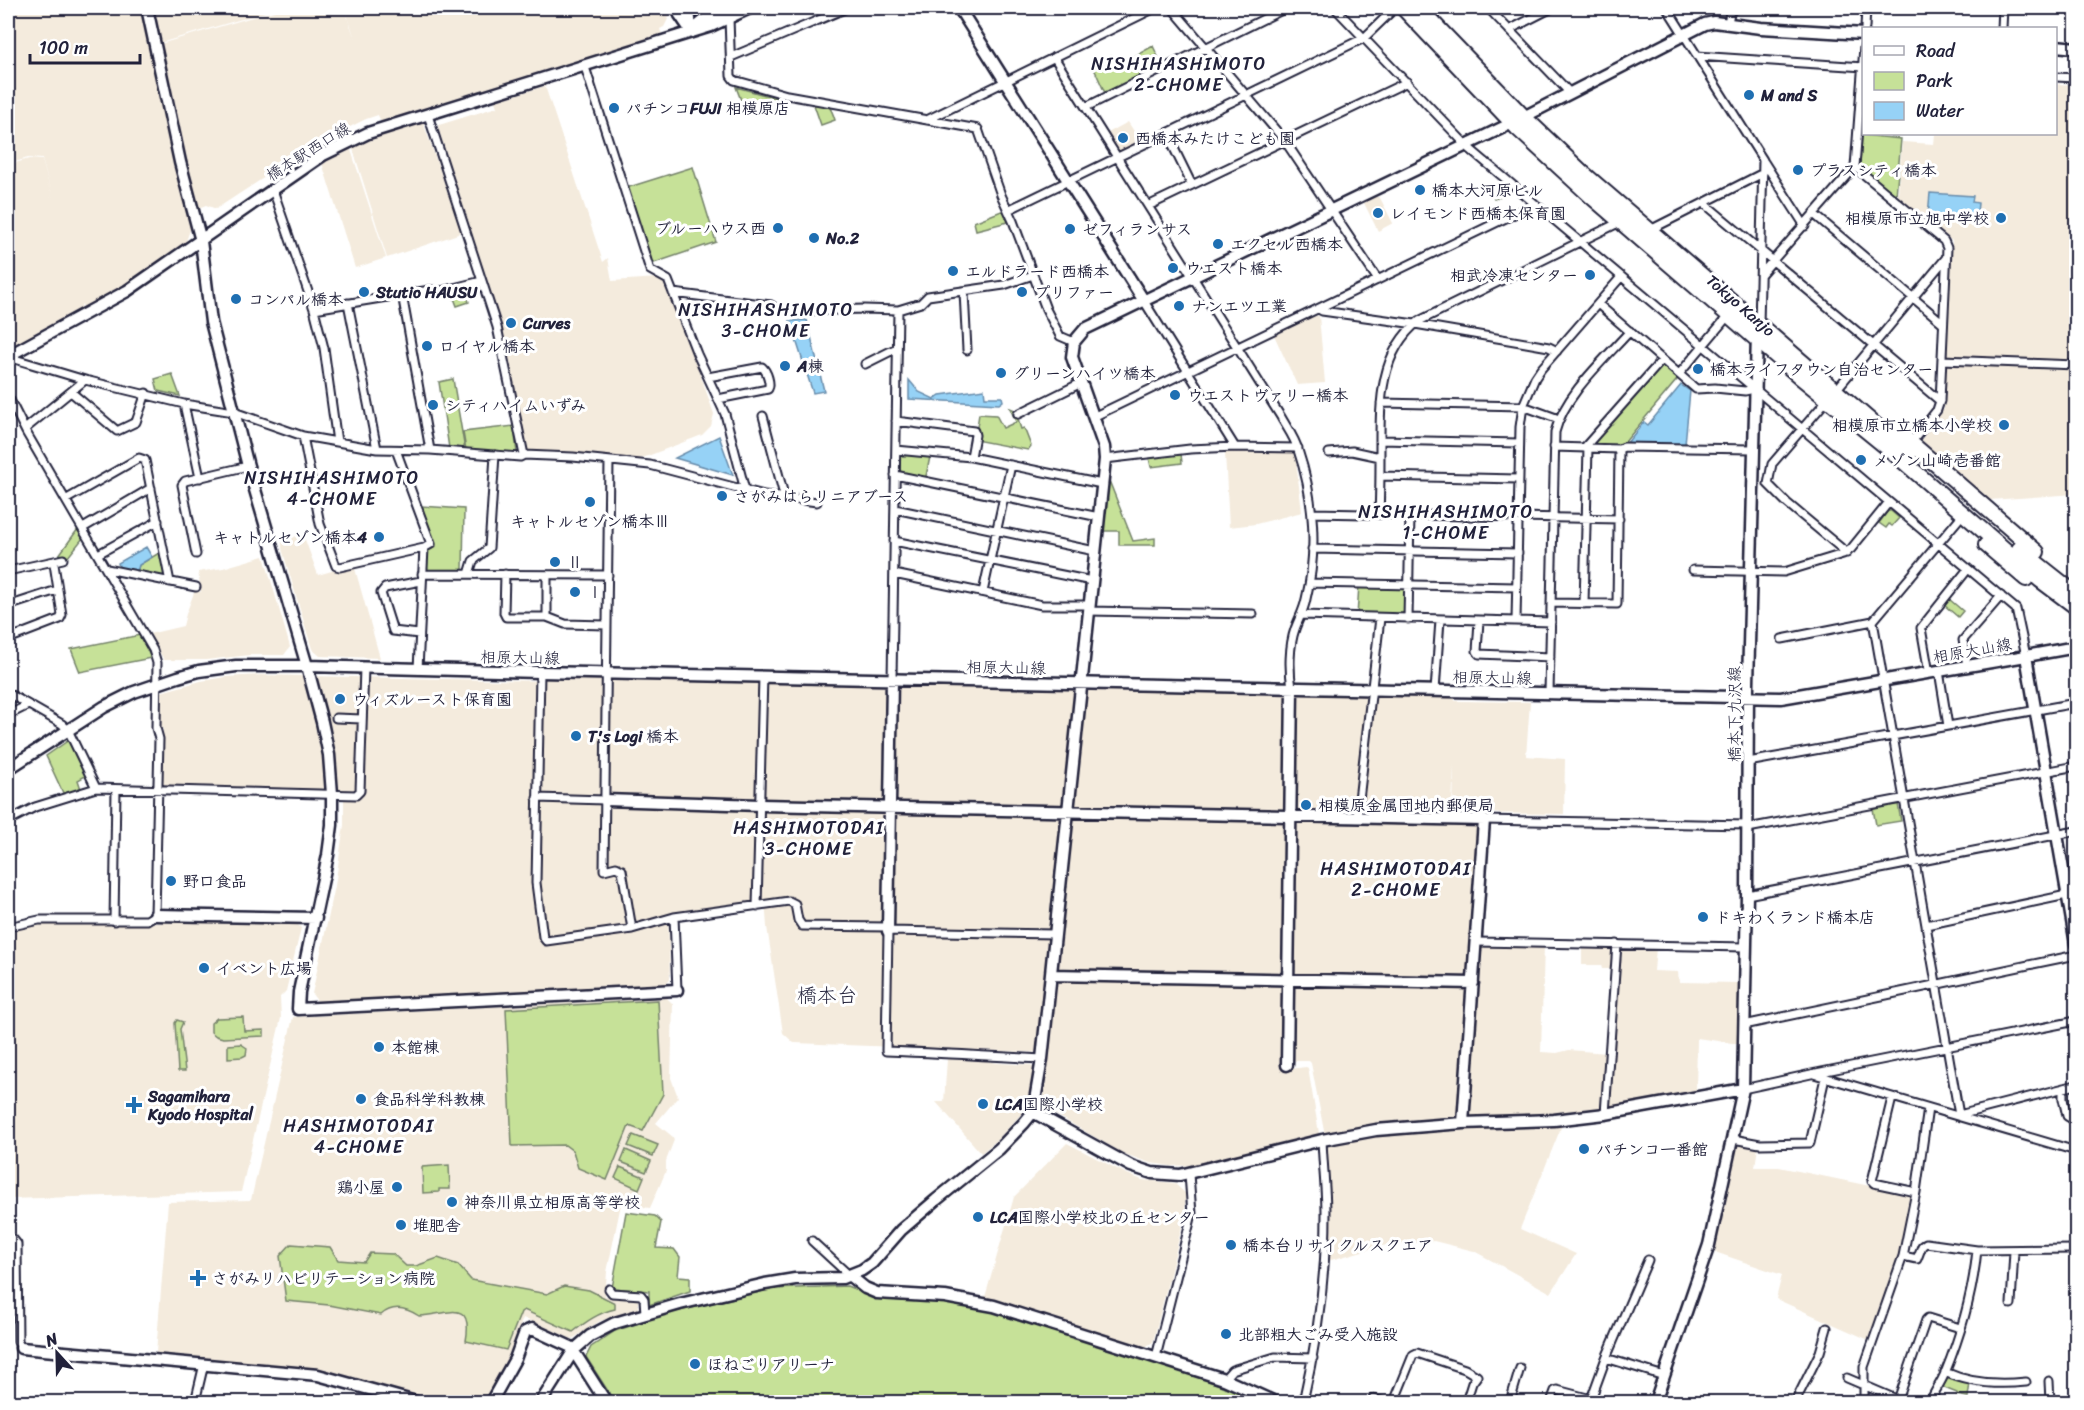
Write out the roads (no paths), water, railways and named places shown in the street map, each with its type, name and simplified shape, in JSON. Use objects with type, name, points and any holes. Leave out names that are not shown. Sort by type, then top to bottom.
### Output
[{"type":"highway","name":"Tokyo Kanjo","points":[[1402,8],[1518,120],[1582,172],[1759,325],[1831,395],[2015,551],[2076,607]]},
{"type":"highway","name":"Tokyo Kanjo","points":[[1419,8],[1547,156],[1620,222],[1756,340],[1831,395],[1845,416],[2015,551],[2076,594]]},
{"type":"highway","points":[[1831,395],[1882,420],[1911,442],[2076,584]]},
{"type":"highway","points":[[1845,416],[1867,440],[2011,567],[2076,612]]},
{"type":"street","points":[[147,8],[180,162],[201,241],[209,313],[248,466],[307,666],[327,744],[332,794],[332,825],[316,918],[300,987],[298,1010],[677,990],[674,917]]},
{"type":"street","points":[[677,8],[692,31]]},
{"type":"street","points":[[689,8],[692,31]]},
{"type":"street","name":"橋本駅西口線","points":[[8,357],[127,291],[323,155],[351,140],[428,114],[585,67],[692,31],[707,18],[750,8]]},
{"type":"street","points":[[731,57],[847,8]]},
{"type":"street","points":[[959,8],[1235,447]]},
{"type":"street","points":[[927,120],[1155,8]]},
{"type":"street","points":[[1172,8],[1285,141],[1378,280]]},
{"type":"street","points":[[1086,107],[1286,8]]},
{"type":"street","points":[[1335,8],[1466,145],[2017,611],[2057,835],[2072,894],[2076,944]]},
{"type":"street","points":[[1008,210],[1364,38],[1395,8]]},
{"type":"street","points":[[1488,8],[1570,93]]},
{"type":"street","points":[[1509,30],[1552,8]]},
{"type":"street","points":[[1667,8],[1805,226]]},
{"type":"street","points":[[1728,24],[1730,12],[1736,8]]},
{"type":"street","points":[[1865,27],[1866,8]]},
{"type":"street","points":[[2002,27],[2003,8]]},
{"type":"street","points":[[728,13],[731,76],[734,80],[787,95],[978,129],[1046,309],[1058,332],[1064,339],[1074,342]]},
{"type":"street","points":[[541,1402],[574,1350],[590,1336],[615,1323],[645,1313],[777,1282],[795,1279],[836,1279],[850,1276],[872,1263],[901,1230],[999,1149],[1034,1112],[1042,1059],[1105,459],[1104,447],[1072,357],[1074,342],[1085,329],[1518,120],[1710,22],[1862,34]]},
{"type":"street","points":[[2057,46],[2076,48]]},
{"type":"street","points":[[1698,56],[1862,67]]},
{"type":"street","points":[[1054,57],[1281,417],[1298,448],[1313,513],[1310,583],[1292,642],[1287,1065]]},
{"type":"street","points":[[585,67],[650,270],[668,280],[725,414],[745,490]]},
{"type":"street","points":[[2057,77],[2076,78]]},
{"type":"street","points":[[1761,274],[1856,167],[1862,81]]},
{"type":"street","points":[[1148,206],[1407,82]]},
{"type":"street","points":[[428,114],[497,327],[524,455]]},
{"type":"street","points":[[1167,134],[1192,185]]},
{"type":"street","points":[[1759,325],[1763,160]]},
{"type":"street","points":[[1856,167],[1944,242],[1946,258],[1940,401],[1937,410],[1911,442]]},
{"type":"street","points":[[1648,230],[1763,173]]},
{"type":"street","points":[[273,190],[314,309],[324,348],[337,442]]},
{"type":"street","points":[[1704,202],[1940,401]]},
{"type":"street","points":[[1093,417],[1535,204]]},
{"type":"street","points":[[1815,214],[1943,323]]},
{"type":"street","points":[[1379,514],[1381,403],[1386,368],[1391,356],[1415,324],[1620,222]]},
{"type":"street","points":[[1847,553],[1768,484],[1772,464],[1946,258]]},
{"type":"street","points":[[673,293],[748,304],[771,305],[788,311],[898,310],[921,303],[928,296],[1004,285],[1033,275]]},
{"type":"street","points":[[1516,621],[1518,479],[1523,406],[1534,378],[1621,277]]},
{"type":"street","points":[[314,309],[430,290],[440,291],[482,281]]},
{"type":"street","points":[[964,292],[967,350]]},
{"type":"street","points":[[402,294],[430,450]]},
{"type":"street","points":[[348,303],[377,449]]},
{"type":"street","points":[[1598,304],[1697,389],[1715,388],[1745,392],[1754,389]]},
{"type":"street","points":[[1319,309],[1550,347],[1557,351]]},
{"type":"street","points":[[898,310],[886,1051],[980,1054],[1042,1059]]},
{"type":"street","points":[[1680,373],[1728,316]]},
{"type":"street","name":"橋本下九沢線","points":[[1655,1402],[1709,1245],[1743,1089],[1748,895],[1748,698],[1754,389],[1756,340],[1759,325]]},
{"type":"street","points":[[1549,693],[1555,432],[1558,419],[1566,404],[1630,331]]},
{"type":"street","points":[[865,364],[897,348]]},
{"type":"street","points":[[8,357],[85,380],[184,404],[234,412],[303,436],[377,449],[430,450],[520,457],[524,455],[650,465],[785,499],[818,502]]},
{"type":"street","points":[[1584,604],[1586,448],[1662,360]]},
{"type":"street","points":[[1942,360],[2076,366]]},
{"type":"street","points":[[708,377],[762,367],[765,370],[768,389],[718,399]]},
{"type":"street","points":[[25,429],[85,380]]},
{"type":"street","points":[[1018,414],[1081,383]]},
{"type":"street","points":[[71,392],[117,431],[136,422],[146,393]]},
{"type":"street","points":[[8,396],[153,650],[157,663],[155,915]]},
{"type":"street","points":[[1381,403],[1523,406],[1558,419]]},
{"type":"street","points":[[184,404],[200,478]]},
{"type":"street","points":[[763,416],[785,499]]},
{"type":"street","points":[[896,421],[974,431],[975,440],[970,457]]},
{"type":"street","points":[[303,436],[320,524],[336,566],[340,567],[430,545],[396,450]]},
{"type":"street","points":[[1380,440],[1520,443]]},
{"type":"street","points":[[1554,447],[1753,449]]},
{"type":"street","points":[[1105,459],[1190,449],[1298,448]]},
{"type":"street","points":[[1551,603],[1617,604],[1619,449]]},
{"type":"street","points":[[896,450],[970,457],[1102,484]]},
{"type":"street","points":[[1329,453],[1352,451],[1380,458]]},
{"type":"street","points":[[469,574],[475,559],[486,553],[489,548],[495,455]]},
{"type":"street","points":[[67,499],[140,458],[145,460],[170,582]]},
{"type":"street","points":[[609,461],[604,870],[616,867],[622,870],[632,929]]},
{"type":"street","points":[[983,592],[1011,465]]},
{"type":"street","points":[[196,554],[182,485],[185,481],[248,466]]},
{"type":"street","points":[[895,475],[1099,518]]},
{"type":"street","points":[[1380,476],[1518,479]]},
{"type":"street","points":[[82,528],[152,488]]},
{"type":"street","points":[[1693,570],[1784,572],[1847,553],[1889,502]]},
{"type":"street","points":[[895,509],[1095,551]]},
{"type":"street","points":[[1313,513],[1619,519]]},
{"type":"street","points":[[1408,619],[1410,515]]},
{"type":"street","points":[[98,554],[158,520]]},
{"type":"street","points":[[1782,639],[1873,621],[1958,520]]},
{"type":"street","points":[[894,541],[1092,582]]},
{"type":"street","points":[[418,669],[424,548]]},
{"type":"street","points":[[1312,549],[1518,553]]},
{"type":"street","points":[[8,571],[63,559]]},
{"type":"street","points":[[8,639],[60,619],[62,615],[54,561]]},
{"type":"street","points":[[107,569],[196,587]]},
{"type":"street","points":[[1948,726],[1921,628],[1968,569]]},
{"type":"street","points":[[419,634],[393,631],[381,593],[385,588],[422,578],[469,574],[608,575]]},
{"type":"street","points":[[505,574],[505,616],[547,617],[565,624],[606,625]]},
{"type":"street","points":[[547,574],[547,617]]},
{"type":"street","points":[[894,574],[1042,605],[1253,615]]},
{"type":"street","points":[[1310,583],[1517,587]]},
{"type":"street","points":[[8,606],[57,590]]},
{"type":"street","points":[[1967,666],[1963,640],[2001,596]]},
{"type":"street","points":[[1302,615],[1551,622]]},
{"type":"street","points":[[1358,818],[1380,618]]},
{"type":"street","points":[[1435,691],[1440,620]]},
{"type":"street","points":[[1479,621],[1477,651],[1479,654],[1550,657]]},
{"type":"street","points":[[1873,621],[1959,1115]]},
{"type":"street","name":"相原大山線","points":[[8,769],[104,707],[157,683],[199,671],[251,665],[1748,698],[1796,697],[2076,647]]},
{"type":"street","points":[[8,820],[34,807],[96,788],[356,795],[360,793],[364,667]]},
{"type":"street","points":[[540,672],[536,883],[544,939],[549,941],[632,929],[674,917],[793,902],[802,926],[1054,934]]},
{"type":"street","points":[[757,906],[763,676]]},
{"type":"street","points":[[8,693],[62,724],[68,730],[96,788]]},
{"type":"street","points":[[1748,762],[2076,703]]},
{"type":"street","points":[[8,715],[28,705]]},
{"type":"street","points":[[336,718],[362,719]]},
{"type":"street","points":[[537,798],[760,806],[1748,826],[2076,766]]},
{"type":"street","points":[[114,921],[116,789]]},
{"type":"street","points":[[1463,1123],[1484,820]]},
{"type":"street","points":[[1748,895],[2076,831]]},
{"type":"street","points":[[1926,925],[2072,894]]},
{"type":"street","points":[[8,927],[39,920],[147,920],[155,915],[316,918]]},
{"type":"street","points":[[1476,942],[1746,946]]},
{"type":"street","points":[[1605,1113],[1617,944]]},
{"type":"street","points":[[1744,1025],[2076,955]]},
{"type":"street","points":[[1051,975],[1473,983]]},
{"type":"street","points":[[1034,1112],[1140,1170],[1170,1175],[1189,1174],[1322,1140],[1376,1130],[1463,1123],[1554,1120],[1605,1113],[1743,1089],[2076,1021]]},
{"type":"street","points":[[1811,1074],[1959,1115],[1986,1126],[2076,1151]]},
{"type":"street","points":[[1733,1139],[1760,1144],[1810,1143],[1825,1078]]},
{"type":"street","points":[[1959,1115],[2076,1085]]},
{"type":"street","points":[[2063,1088],[2067,1116],[2072,1119],[2076,1118]]},
{"type":"street","points":[[1892,1098],[1872,1181],[1916,1192]]},
{"type":"street","points":[[1862,1402],[1864,1367],[1904,1256],[1928,1108]]},
{"type":"street","points":[[1303,1402],[1313,1358],[1324,1262],[1326,1213],[1322,1140]]},
{"type":"street","points":[[1156,1357],[1192,1214],[1189,1174]]},
{"type":"street","points":[[8,1239],[13,1239],[17,1244],[18,1342],[21,1348],[318,1375],[400,1400],[416,1402]]},
{"type":"street","points":[[812,1241],[850,1276],[865,1288],[877,1293],[945,1297],[977,1302],[1224,1379],[1275,1402]]},
{"type":"street","points":[[1904,1256],[1917,1259],[1922,1246],[1926,1243],[1977,1250],[2076,1249]]},
{"type":"street","points":[[1930,1402],[1945,1372],[1960,1328],[1973,1283],[1977,1250]]},
{"type":"street","points":[[2011,1304],[2014,1251]]},
{"type":"street","points":[[1551,1402],[1557,1390],[1591,1401],[1606,1358],[1647,1260]]},
{"type":"street","points":[[609,1289],[612,1293],[643,1296],[645,1313]]},
{"type":"street","points":[[1847,1378],[1900,1401],[1926,1320],[1928,1318],[1960,1328]]},
{"type":"street","points":[[1795,1402],[1820,1352],[1827,1328]]},
{"type":"street","points":[[491,1402],[515,1359],[525,1332],[529,1329],[567,1344],[574,1350],[606,1402]]},
{"type":"street","points":[[1394,1402],[1413,1355],[1417,1353],[1465,1369],[1477,1376],[1472,1383],[1466,1402]]},
{"type":"street","points":[[1224,1379],[1232,1370],[1275,1357],[1313,1358]]},
{"type":"street","points":[[1606,1358],[1664,1376]]},
{"type":"street","points":[[195,1402],[204,1364]]},
{"type":"street","points":[[1510,1402],[1520,1368]]},
{"type":"street","points":[[1945,1372],[1965,1380],[2002,1385],[2025,1382]]},
{"type":"street","points":[[2049,1381],[2050,1402]]},
{"type":"street","points":[[1373,1399],[1386,1402]]},
{"type":"street","points":[[1707,1402],[1713,1402]]},
{"type":"water","points":[[1930,193],[1973,196],[1972,202],[1978,203],[1976,223],[1932,220],[1928,216]]},
{"type":"water","points":[[807,320],[824,391],[813,393],[790,321]]},
{"type":"water","points":[[909,380],[919,392],[934,399],[940,395],[984,389],[985,397],[1002,397],[1003,401],[999,404],[909,399]]},
{"type":"water","points":[[1681,385],[1690,391],[1685,444],[1626,444],[1644,422],[1648,425]]},
{"type":"water","points":[[719,436],[733,475],[675,458]]},
{"type":"water","points":[[146,547],[152,557],[139,565],[136,575],[121,572],[118,563]]},
{"type":"place","name":"M and S","points":[[1749,95]]},
{"type":"place","name":"パチンコFUJI 相模原店","points":[[614,108]]},
{"type":"place","name":"西橋本みたけこども園","points":[[1123,138]]},
{"type":"place","name":"プラスシティ橋本","points":[[1798,170]]},
{"type":"place","name":"橋本大河原ビル","points":[[1420,190]]},
{"type":"place","name":"レイモンド西橋本保育園","points":[[1378,213]]},
{"type":"place","name":"相模原市立旭中学校","points":[[2001,218]]},
{"type":"place","name":"ブルーハウス西","points":[[778,228]]},
{"type":"place","name":"ゼフィランサス","points":[[1070,229]]},
{"type":"place","name":"No.2","points":[[814,238]]},
{"type":"place","name":"エクセル西橋本","points":[[1218,244]]},
{"type":"place","name":"ウエスト橋本","points":[[1173,268]]},
{"type":"place","name":"エルドラード西橋本","points":[[953,271]]},
{"type":"place","name":"相武冷凍センター","points":[[1590,275]]},
{"type":"place","name":"Stutio HAUSU","points":[[364,292]]},
{"type":"place","name":"プリファー","points":[[1022,292]]},
{"type":"place","name":"コンパル橋本","points":[[236,299]]},
{"type":"place","name":"ナンエツ工業","points":[[1179,306]]},
{"type":"place","name":"Curves","points":[[511,323]]},
{"type":"place","name":"ロイヤル橋本","points":[[427,346]]},
{"type":"place","name":"A棟","points":[[785,366]]},
{"type":"place","name":"橋本ライフタウン自治センター","points":[[1698,369]]},
{"type":"place","name":"グリーンハイツ橋本","points":[[1001,373]]},
{"type":"place","name":"ウエストヴァリー橋本","points":[[1175,395]]},
{"type":"place","name":"シティハイムいずみ","points":[[433,405]]},
{"type":"place","name":"相模原市立橋本小学校","points":[[2004,425]]},
{"type":"place","name":"メゾン山崎壱番館","points":[[1861,460]]},
{"type":"place","name":"さがみはらリニアブース","points":[[722,496]]},
{"type":"place","name":"キャトルセゾン橋本Ⅲ","points":[[590,502]]},
{"type":"place","name":"キャトルセゾン橋本4","points":[[379,537]]},
{"type":"place","name":"Ⅱ","points":[[555,562]]},
{"type":"place","name":"Ⅰ","points":[[575,592]]},
{"type":"place","name":"ウィズルースト保育園","points":[[340,699]]},
{"type":"place","name":"T's Logi 橋本","points":[[576,736]]},
{"type":"place","name":"相模原金属団地内郵便局","points":[[1306,805]]},
{"type":"place","name":"野口食品","points":[[171,881]]},
{"type":"place","name":"ドキわくランド橋本店","points":[[1703,917]]},
{"type":"place","name":"イベント広場","points":[[204,968]]},
{"type":"place","name":"本館棟","points":[[379,1047]]},
{"type":"place","name":"食品科学科教棟","points":[[361,1099]]},
{"type":"place","name":"LCA国際小学校","points":[[983,1104]]},
{"type":"place","name":"Sagamihara Kyodo Hospital","points":[[134,1105]]},
{"type":"place","name":"パチンコ一番館","points":[[1584,1149]]},
{"type":"place","name":"鶏小屋","points":[[397,1187]]},
{"type":"place","name":"神奈川県立相原高等学校","points":[[452,1202]]},
{"type":"place","name":"LCA国際小学校北の丘センター","points":[[978,1217]]},
{"type":"place","name":"堆肥舎","points":[[401,1225]]},
{"type":"place","name":"橋本台リサイクルスクエア","points":[[1231,1245]]},
{"type":"place","name":"さがみリハビリテーション病院","points":[[198,1278]]},
{"type":"place","name":"北部粗大ごみ受入施設","points":[[1226,1334]]},
{"type":"place","name":"ほねごりアリーナ","points":[[695,1364]]},
{"type":"district","name":"NISHIHASHIMOTO 2-CHOME","points":[[1179,74]]},
{"type":"district","name":"NISHIHASHIMOTO 3-CHOME","points":[[766,320]]},
{"type":"district","name":"NISHIHASHIMOTO 4-CHOME","points":[[332,488]]},
{"type":"district","name":"NISHIHASHIMOTO 1-CHOME","points":[[1446,522]]},
{"type":"district","name":"HASHIMOTODAI 3-CHOME","points":[[809,838]]},
{"type":"district","name":"HASHIMOTODAI 2-CHOME","points":[[1396,879]]},
{"type":"district","name":"橋本台","points":[[827,995]]},
{"type":"district","name":"HASHIMOTODAI 4-CHOME","points":[[359,1136]]}]
